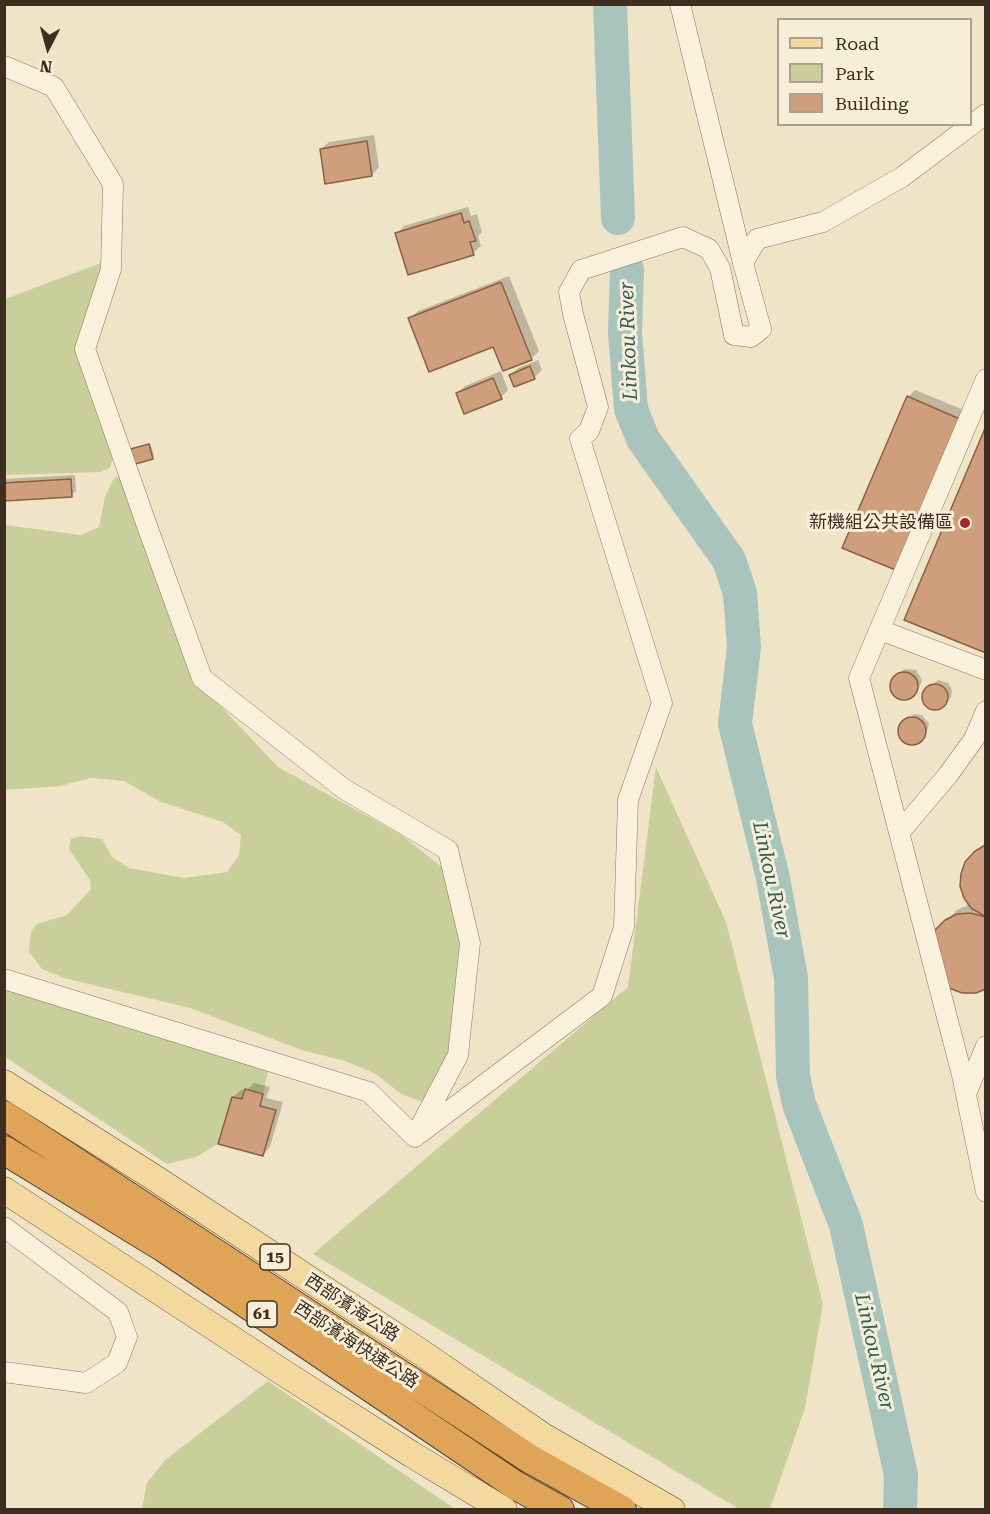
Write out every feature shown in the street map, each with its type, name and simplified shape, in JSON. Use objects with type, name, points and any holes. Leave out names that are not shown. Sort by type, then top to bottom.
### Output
[{"type":"highway","name":"西部濱海快速公路","points":[[4,1115],[530,1459],[622,1509]]},
{"type":"highway","name":"西部濱海快速公路","points":[[4,1150],[164,1248],[509,1497],[560,1509]]},
{"type":"main road","name":"西部濱海公路","points":[[4,1083],[150,1175],[419,1351],[543,1436],[672,1509]]},
{"type":"main road","points":[[4,1190],[411,1454],[509,1497]]},
{"type":"street","points":[[414,1137],[602,996],[624,927],[628,800],[662,704],[580,438],[589,431],[598,408],[569,292],[581,270],[683,237],[709,249],[720,268],[734,335],[751,337],[761,329],[680,4]]},
{"type":"street","points":[[4,66],[54,87],[112,184],[111,269],[86,349],[202,678],[344,789],[447,850],[470,943],[458,1055],[414,1137]]},
{"type":"street","points":[[972,124],[986,114]]},
{"type":"street","points":[[743,263],[757,239],[824,222],[902,177],[970,126]]},
{"type":"street","points":[[985,1187],[966,1094],[859,678],[986,379]]},
{"type":"street","points":[[880,630],[986,670]]},
{"type":"street","points":[[899,833],[948,775],[974,739],[986,711]]},
{"type":"street","points":[[4,979],[369,1092],[414,1137]]},
{"type":"street","points":[[966,1094],[986,1046]]},
{"type":"street","points":[[4,1227],[118,1312],[127,1337],[117,1363],[86,1383],[4,1372]]},
{"type":"green space","points":[[109,260],[90,351],[116,448],[110,468],[101,472],[5,475],[5,299]]},
{"type":"green space","points":[[122,474],[198,682],[278,767],[400,834],[447,871],[461,919],[458,1038],[430,1100],[420,1101],[401,1094],[376,1074],[345,1061],[305,1051],[190,1008],[64,978],[42,969],[29,952],[31,931],[37,924],[67,915],[91,889],[90,880],[69,849],[71,839],[81,836],[102,839],[112,857],[129,868],[184,878],[227,872],[239,855],[241,835],[223,822],[161,802],[124,781],[91,778],[60,786],[5,790],[5,525],[81,535],[99,527],[105,497],[113,480]]},
{"type":"green space","points":[[656,767],[726,922],[823,1304],[805,1408],[770,1509],[739,1509],[313,1254],[628,987]]},
{"type":"green space","points":[[4,983],[266,1066],[268,1073],[263,1094],[245,1089],[242,1099],[232,1097],[218,1144],[196,1157],[167,1164],[5,1057]]},
{"type":"green space","points":[[268,1381],[455,1509],[142,1509],[147,1483],[165,1460]]},
{"type":"building","points":[[367,141],[372,176],[325,184],[320,149]]},
{"type":"building","points":[[461,213],[464,223],[469,221],[476,241],[470,242],[474,255],[408,275],[395,233]]},
{"type":"building","points":[[501,282],[532,360],[503,371],[493,347],[429,372],[408,318]]},
{"type":"building","points":[[530,366],[535,379],[514,387],[509,375]]},
{"type":"building","points":[[493,378],[502,399],[464,414],[456,393]]},
{"type":"building","points":[[907,396],[962,420],[898,571],[842,548]]},
{"type":"building","name":"新機組公共設備區","points":[[986,426],[986,653],[904,620]]},
{"type":"building","points":[[149,444],[153,459],[132,465],[127,450]]},
{"type":"building","points":[[71,479],[72,497],[4,501],[4,483]]},
{"type":"building","points":[[904,672],[914,676],[918,686],[914,696],[904,700],[894,696],[890,686],[894,676]]},
{"type":"building","points":[[935,684],[944,688],[948,697],[944,706],[935,710],[926,706],[922,697],[926,688]]},
{"type":"building","points":[[912,717],[922,721],[926,731],[922,741],[912,745],[902,741],[898,731],[902,721]]},
{"type":"building","points":[[985,845],[986,917],[971,908],[960,886],[965,862]]},
{"type":"building","points":[[970,913],[986,917],[986,989],[976,993],[962,993],[949,988],[930,941],[936,929],[945,920],[957,914]]},
{"type":"building","points":[[245,1089],[263,1094],[260,1106],[276,1110],[263,1156],[218,1144],[232,1097],[242,1099]]},
{"type":"waterway","name":"Linkou River","points":[[610,4],[618,218]]},
{"type":"waterway","name":"Linkou River","points":[[627,270],[625,333],[631,409],[643,439],[729,560],[740,593],[744,647],[735,724],[773,878],[791,978],[793,1076],[799,1104],[846,1225],[901,1475],[900,1510]]},
{"type":"place","name":"新機組公共設備區","points":[[965,523]]}]
